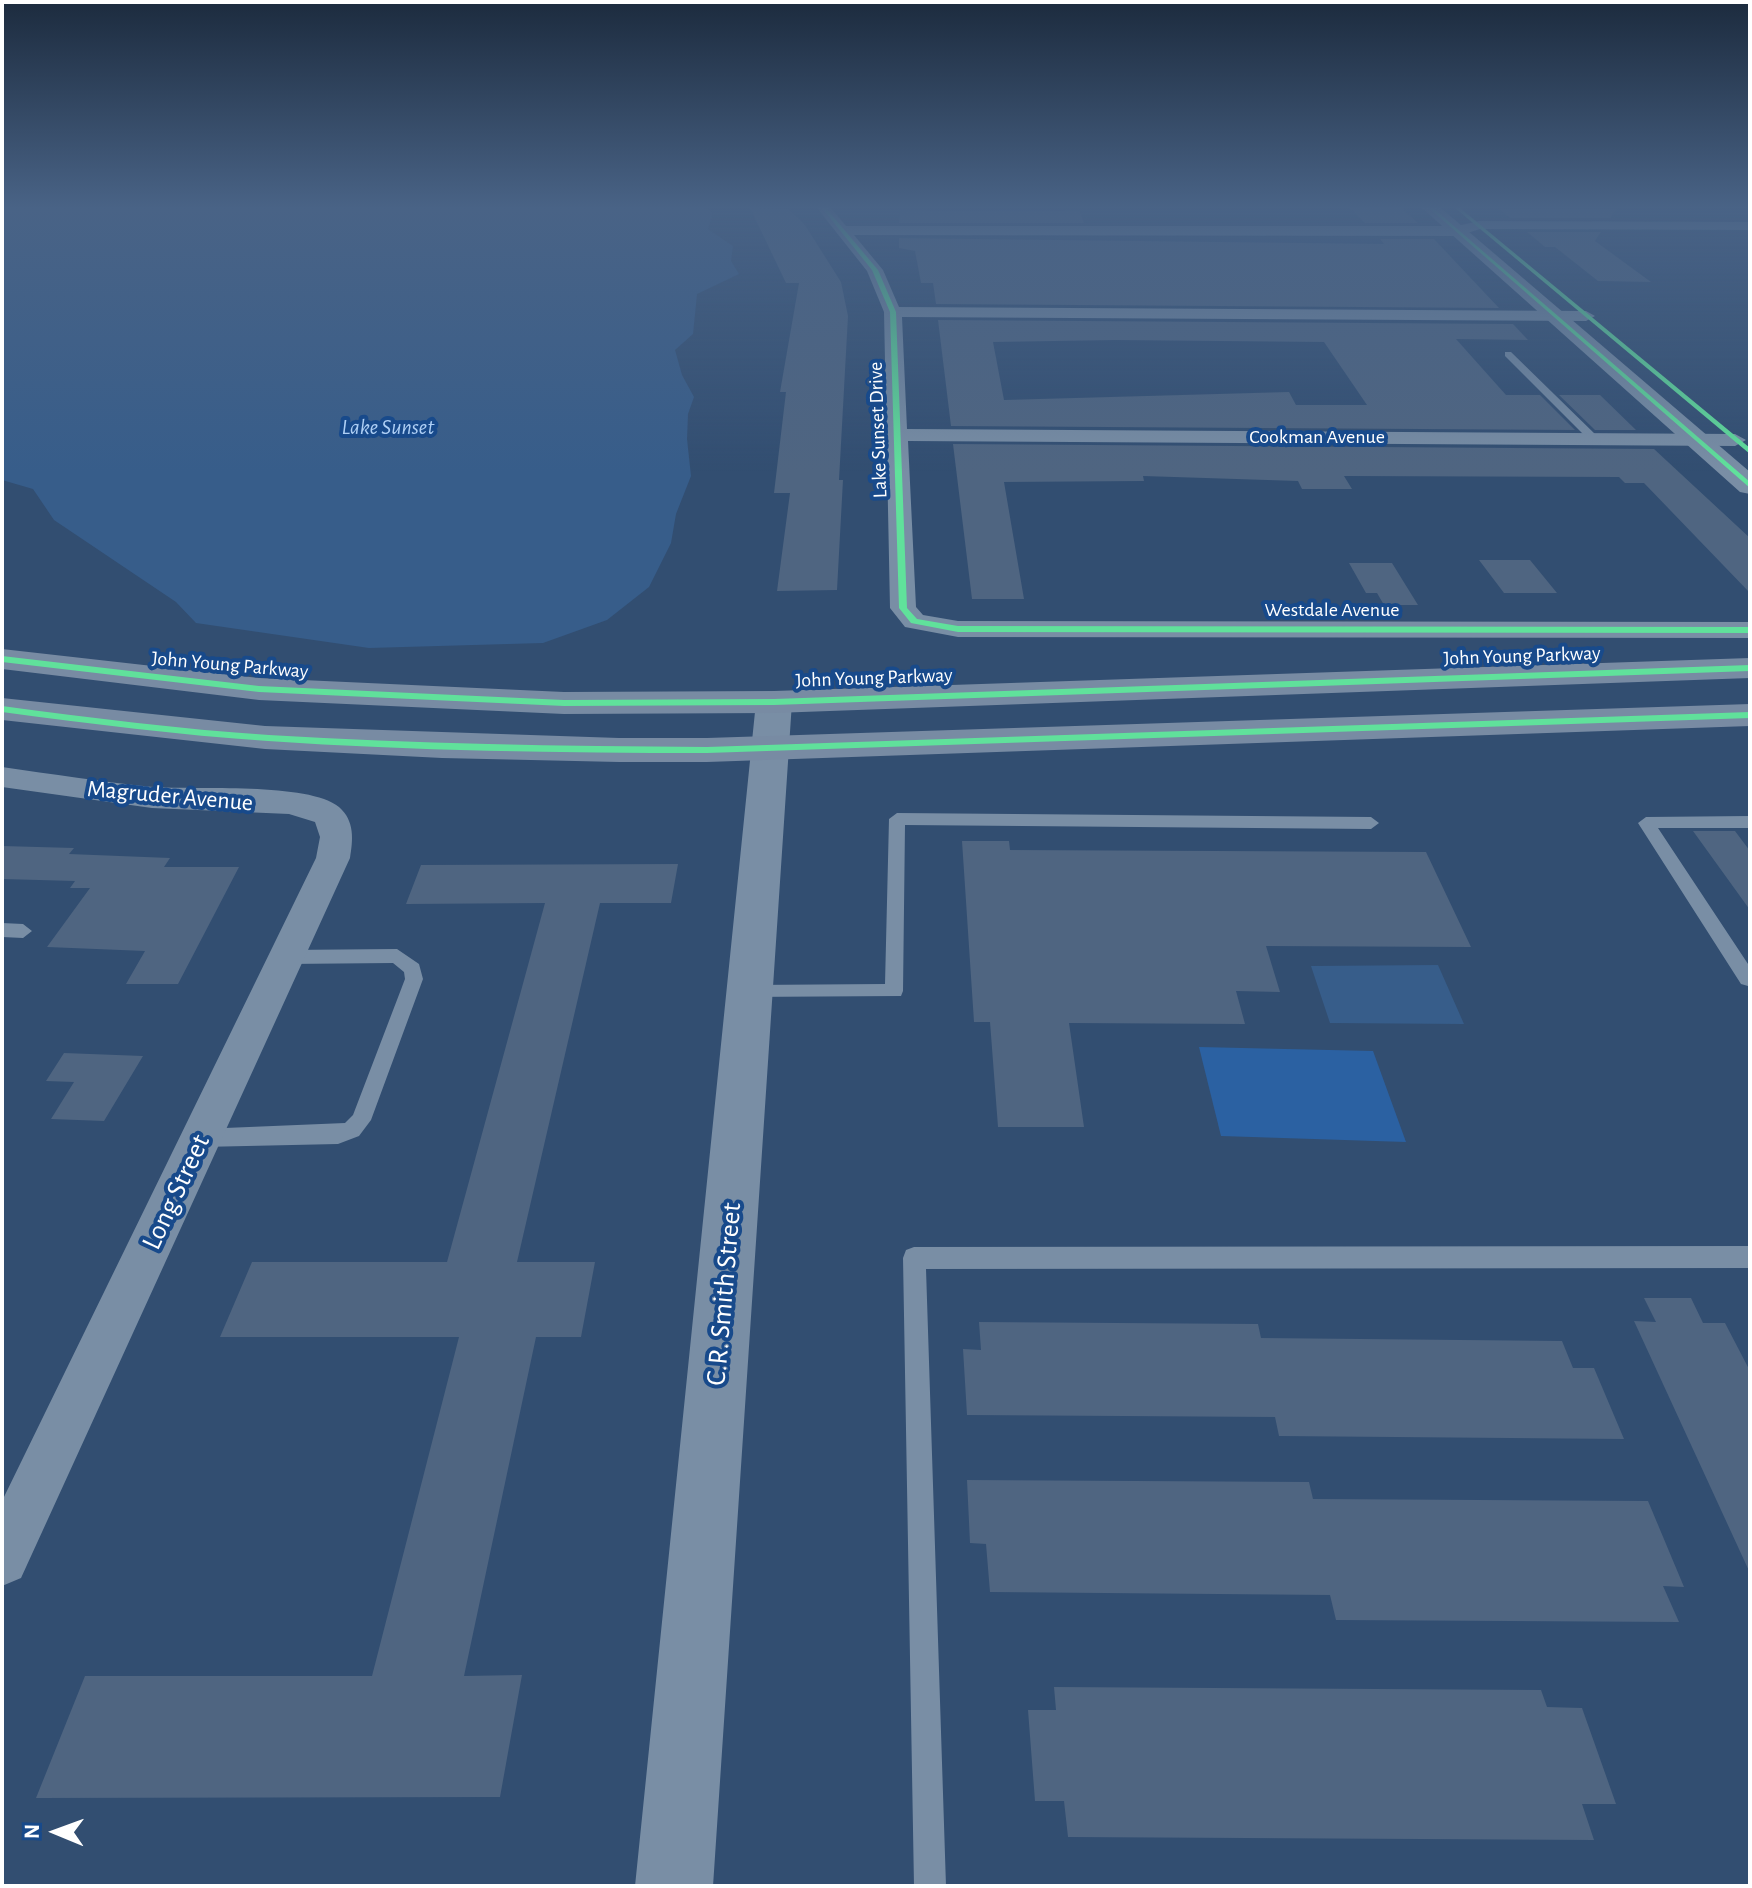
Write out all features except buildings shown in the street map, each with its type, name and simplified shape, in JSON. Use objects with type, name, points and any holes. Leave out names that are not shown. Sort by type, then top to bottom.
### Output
[{"type":"main road","name":"John Young Parkway","points":[[2,659],[164,680],[349,695],[549,703],[773,725],[1750,715]]},
{"type":"main road","name":"John Young Parkway","points":[[2,709],[207,733],[411,746],[559,750],[773,725],[1750,668]]},
{"type":"street","name":"Lake Sunset Drive","points":[[886,296],[893,312],[903,608],[914,621]]},
{"type":"street","points":[[1535,296],[1750,486]]},
{"type":"street","points":[[1563,296],[1742,446]]},
{"type":"street","points":[[893,312],[1586,316]]},
{"type":"street","name":"Cookman Avenue","points":[[899,435],[1695,439],[1742,446]]},
{"type":"street","name":"Westdale Avenue","points":[[914,621],[958,629],[1750,630]]},
{"type":"street","name":"C.R. Smith Street","points":[[674,1886],[773,725]]},
{"type":"street","name":"Magruder Avenue","points":[[2,777],[170,799],[298,806],[321,811],[334,822]]},
{"type":"street","name":"Long Street","points":[[2,1559],[333,858],[338,835],[334,822]]},
{"type":"lane","points":[[1508,354],[1593,438]]},
{"type":"lane","points":[[750,992],[894,991],[897,819],[1371,823]]},
{"type":"lane","points":[[1748,979],[1646,823],[1750,822]]},
{"type":"lane","points":[[2,930],[23,931]]},
{"type":"lane","points":[[201,1138],[338,1135],[352,1130],[361,1120],[414,979],[413,969],[397,956],[286,957]]},
{"type":"lane","points":[[930,1886],[914,1258],[1750,1257]]},
{"type":"shaded area","points":[[1199,1047],[1373,1051],[1406,1142],[1221,1136]]},
{"type":"water","name":"Lake Sunset","points":[[2,296],[697,296],[693,334],[675,350],[682,375],[694,397],[688,414],[687,439],[691,476],[676,514],[671,543],[649,587],[607,620],[543,643],[369,648],[196,623],[176,602],[54,520],[33,489],[2,480]]},
{"type":"water","points":[[1438,965],[1464,1024],[1330,1023],[1311,966]]},
{"type":"cycle path","points":[[886,296],[893,312],[903,608],[914,621],[958,629],[1750,630]]},
{"type":"cycle path","points":[[1532,296],[1750,486]]},
{"type":"cycle path","points":[[1563,296],[1750,452]]},
{"type":"cycle path","points":[[2,659],[259,689],[564,703],[774,702],[1750,668]]},
{"type":"cycle path","points":[[2,709],[177,731],[265,738],[442,747],[619,750],[707,750],[1750,715]]}]
